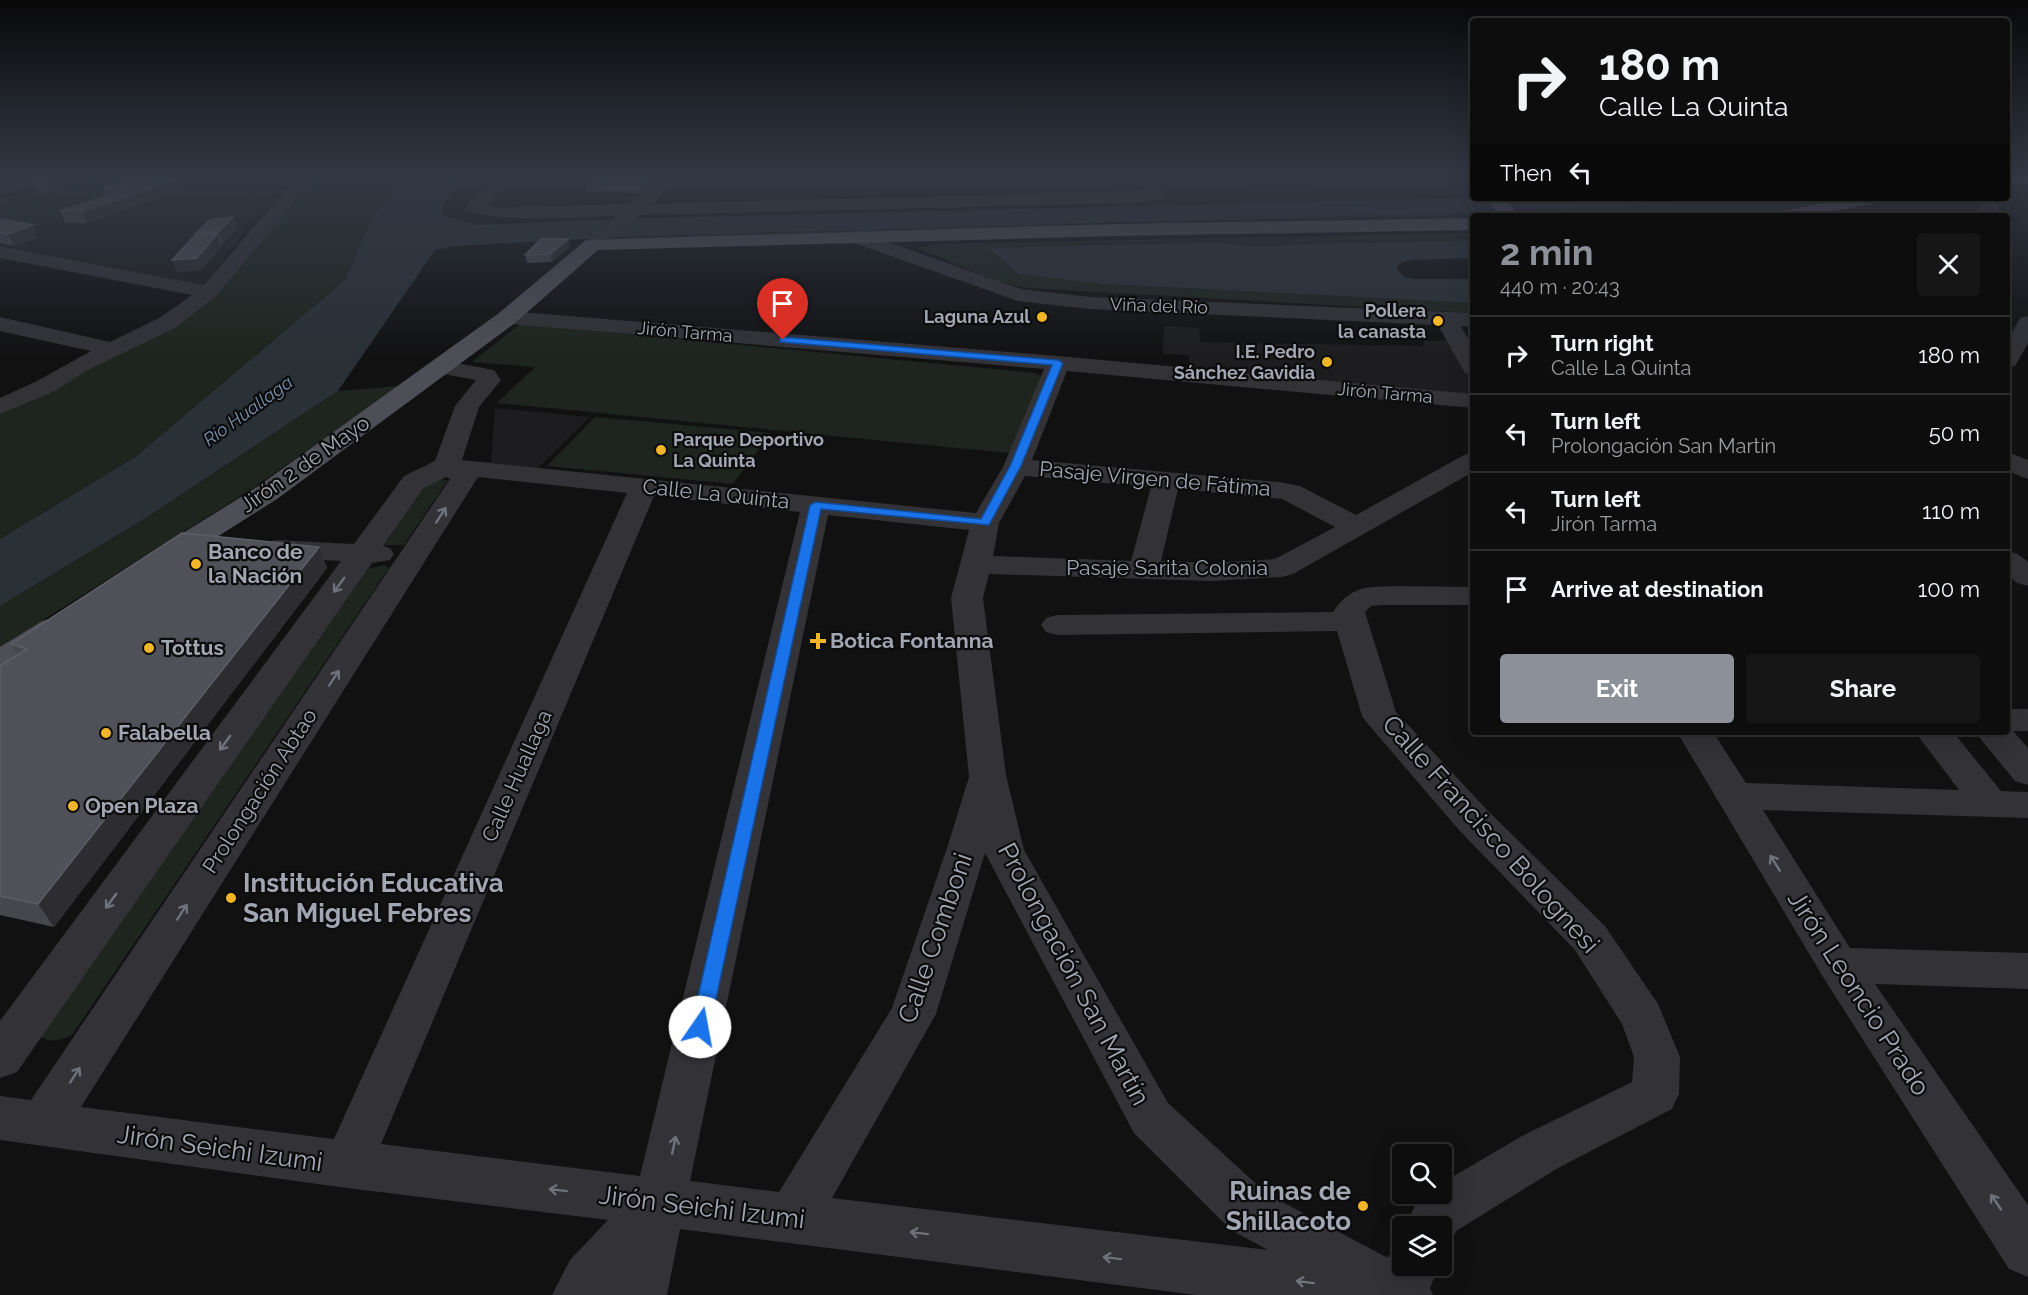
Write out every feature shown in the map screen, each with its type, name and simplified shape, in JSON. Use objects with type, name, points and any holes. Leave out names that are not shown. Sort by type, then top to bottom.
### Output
[{"type":"main road","points":[[597,242],[834,237]]},
{"type":"main road","name":"Jirón 2 de Mayo","points":[[137,575],[267,493],[507,318],[597,242]]},
{"type":"main road","points":[[0,662],[78,612]]},
{"type":"street","points":[[0,407],[46,386],[78,366],[167,323],[209,292],[256,237]]},
{"type":"street","points":[[597,242],[602,237]]},
{"type":"street","name":"Viña del Río","points":[[857,237],[1025,296],[1090,303],[1470,320]]},
{"type":"street","points":[[0,252],[209,292]]},
{"type":"street","points":[[2010,353],[2024,313]]},
{"type":"street","name":"Jirón Tarma","points":[[507,318],[1058,363],[1470,401]]},
{"type":"street","points":[[1445,318],[1470,363]]},
{"type":"street","points":[[0,324],[112,349]]},
{"type":"street","name":"Prolongación San Martín","points":[[1058,363],[1016,466],[984,523],[967,598],[987,775],[1004,850],[1151,1118],[1249,1212],[1400,1295]]},
{"type":"street","points":[[0,395],[78,366]]},
{"type":"street","points":[[0,1058],[414,482],[447,466],[467,406],[489,380],[486,375],[479,372],[440,367]]},
{"type":"street","points":[[2010,450],[2028,452]]},
{"type":"street","points":[[2010,462],[2028,471]]},
{"type":"street","name":"Pasaje Sarita Colonia","points":[[976,565],[1211,572],[1282,568],[1470,463]]},
{"type":"street","name":"Calle La Quinta","points":[[447,466],[984,523]]},
{"type":"street","name":"Prolongación Abtao","points":[[22,1121],[414,556],[465,477],[447,466]]},
{"type":"street","name":"Pasaje Virgen de Fátima","points":[[1016,466],[1290,492],[1357,527]]},
{"type":"street","points":[[1144,569],[1166,480]]},
{"type":"street","name":"Calle Huallaga","points":[[347,1165],[644,487]]},
{"type":"street","points":[[639,1295],[816,505]]},
{"type":"street","points":[[186,544],[414,556]]},
{"type":"street","points":[[1057,626],[1351,621],[1348,613],[1353,605],[1362,599],[1470,596]]},
{"type":"street","name":"Calle Francisco Bolognesi","points":[[1351,621],[1380,716],[1473,820],[1590,938],[1642,1017],[1657,1057],[1655,1094],[1540,1152],[1436,1216]]},
{"type":"street","points":[[2010,720],[2028,720]]},
{"type":"street","name":"Jirón Leoncio Prado","points":[[1697,735],[1838,965],[2028,1251]]},
{"type":"street","points":[[1935,735],[1991,804]]},
{"type":"street","points":[[1996,735],[2028,772]]},
{"type":"street","name":"Calle Comboni","points":[[793,1217],[913,1014],[968,845],[987,775]]},
{"type":"street","points":[[1734,796],[2028,805]]},
{"type":"street","points":[[1838,965],[2028,971]]},
{"type":"street","name":"Jirón Seichi Izumi","points":[[22,1121],[347,1165],[793,1217],[1405,1295]]},
{"type":"street","points":[[580,1295],[589,1279],[661,1203]]},
{"type":"street","points":[[1400,1295],[1408,1276]]},
{"type":"shaded area","points":[[0,237],[241,237],[204,285],[0,245]]},
{"type":"shaded area","points":[[259,237],[364,237],[345,280],[135,457],[0,539],[0,414],[175,325]]},
{"type":"shaded area","points":[[619,237],[720,237],[605,241],[601,238]]},
{"type":"shaded area","points":[[1257,237],[1470,237],[1470,241],[1299,245],[1270,248],[1249,248],[1220,243],[1105,284],[1470,303],[1470,313],[1026,288],[997,281],[917,248],[936,244]]},
{"type":"shaded area","points":[[520,324],[1036,373],[1043,378],[1009,453],[497,403],[535,367],[472,362]]},
{"type":"shaded area","name":"I.E. Pedro Sánchez Gavidia","points":[[1164,326],[1199,328],[1200,342],[1423,346],[1424,341],[1453,340],[1470,374],[1470,397],[1190,370],[1189,355],[1163,354]]},
{"type":"shaded area","points":[[399,386],[255,487],[0,647],[0,606],[146,518],[338,391]]},
{"type":"shaded area","points":[[495,408],[590,417],[538,468],[491,463]]},
{"type":"shaded area","name":"Parque Deportivo La Quinta","points":[[595,417],[771,433],[733,484],[547,466]]},
{"type":"shaded area","points":[[430,480],[448,480],[404,545],[384,545]]},
{"type":"shaded area","points":[[384,565],[389,568],[72,1035],[52,1041],[40,1036],[368,569]]},
{"type":"water","name":"Río Huallaga","points":[[364,237],[613,237],[455,246],[435,250],[338,391],[146,518],[0,606],[0,539],[135,457],[345,280]]},
{"type":"water","points":[[1470,241],[1470,258],[1410,260],[1399,264],[1397,268],[1403,276],[1413,279],[1470,279],[1470,303],[1105,284],[1019,274],[988,248],[1220,243],[1245,246]]},
{"type":"building","points":[[193,237],[214,237],[197,258],[172,260]]},
{"type":"building","points":[[541,239],[568,239],[550,254],[525,255]]},
{"type":"building","name":"Open Plaza","points":[[182,533],[319,547],[38,904],[0,896],[0,666],[27,649],[11,644]]},
{"type":"place","name":"Laguna Azul","points":[[1042,317]]},
{"type":"place","name":"Pollera la canasta","points":[[1438,321]]},
{"type":"place","name":"I.E. Pedro Sánchez Gavidia","points":[[1327,362]]},
{"type":"place","name":"Parque Deportivo La Quinta","points":[[661,450]]},
{"type":"place","name":"Banco de la Nación","points":[[196,564]]},
{"type":"place","name":"Botica Fontanna","points":[[818,641]]},
{"type":"place","name":"Tottus","points":[[149,648]]},
{"type":"place","name":"Falabella","points":[[106,733]]},
{"type":"place","name":"Open Plaza","points":[[73,806]]},
{"type":"place","name":"Institución Educativa San Miguel Febres","points":[[231,898]]},
{"type":"place","name":"Ruinas de Shillacoto","points":[[1363,1206]]},
{"type":"route","points":[[700,1027],[816,505],[984,523],[1016,466],[1058,363],[783,340]]}]
